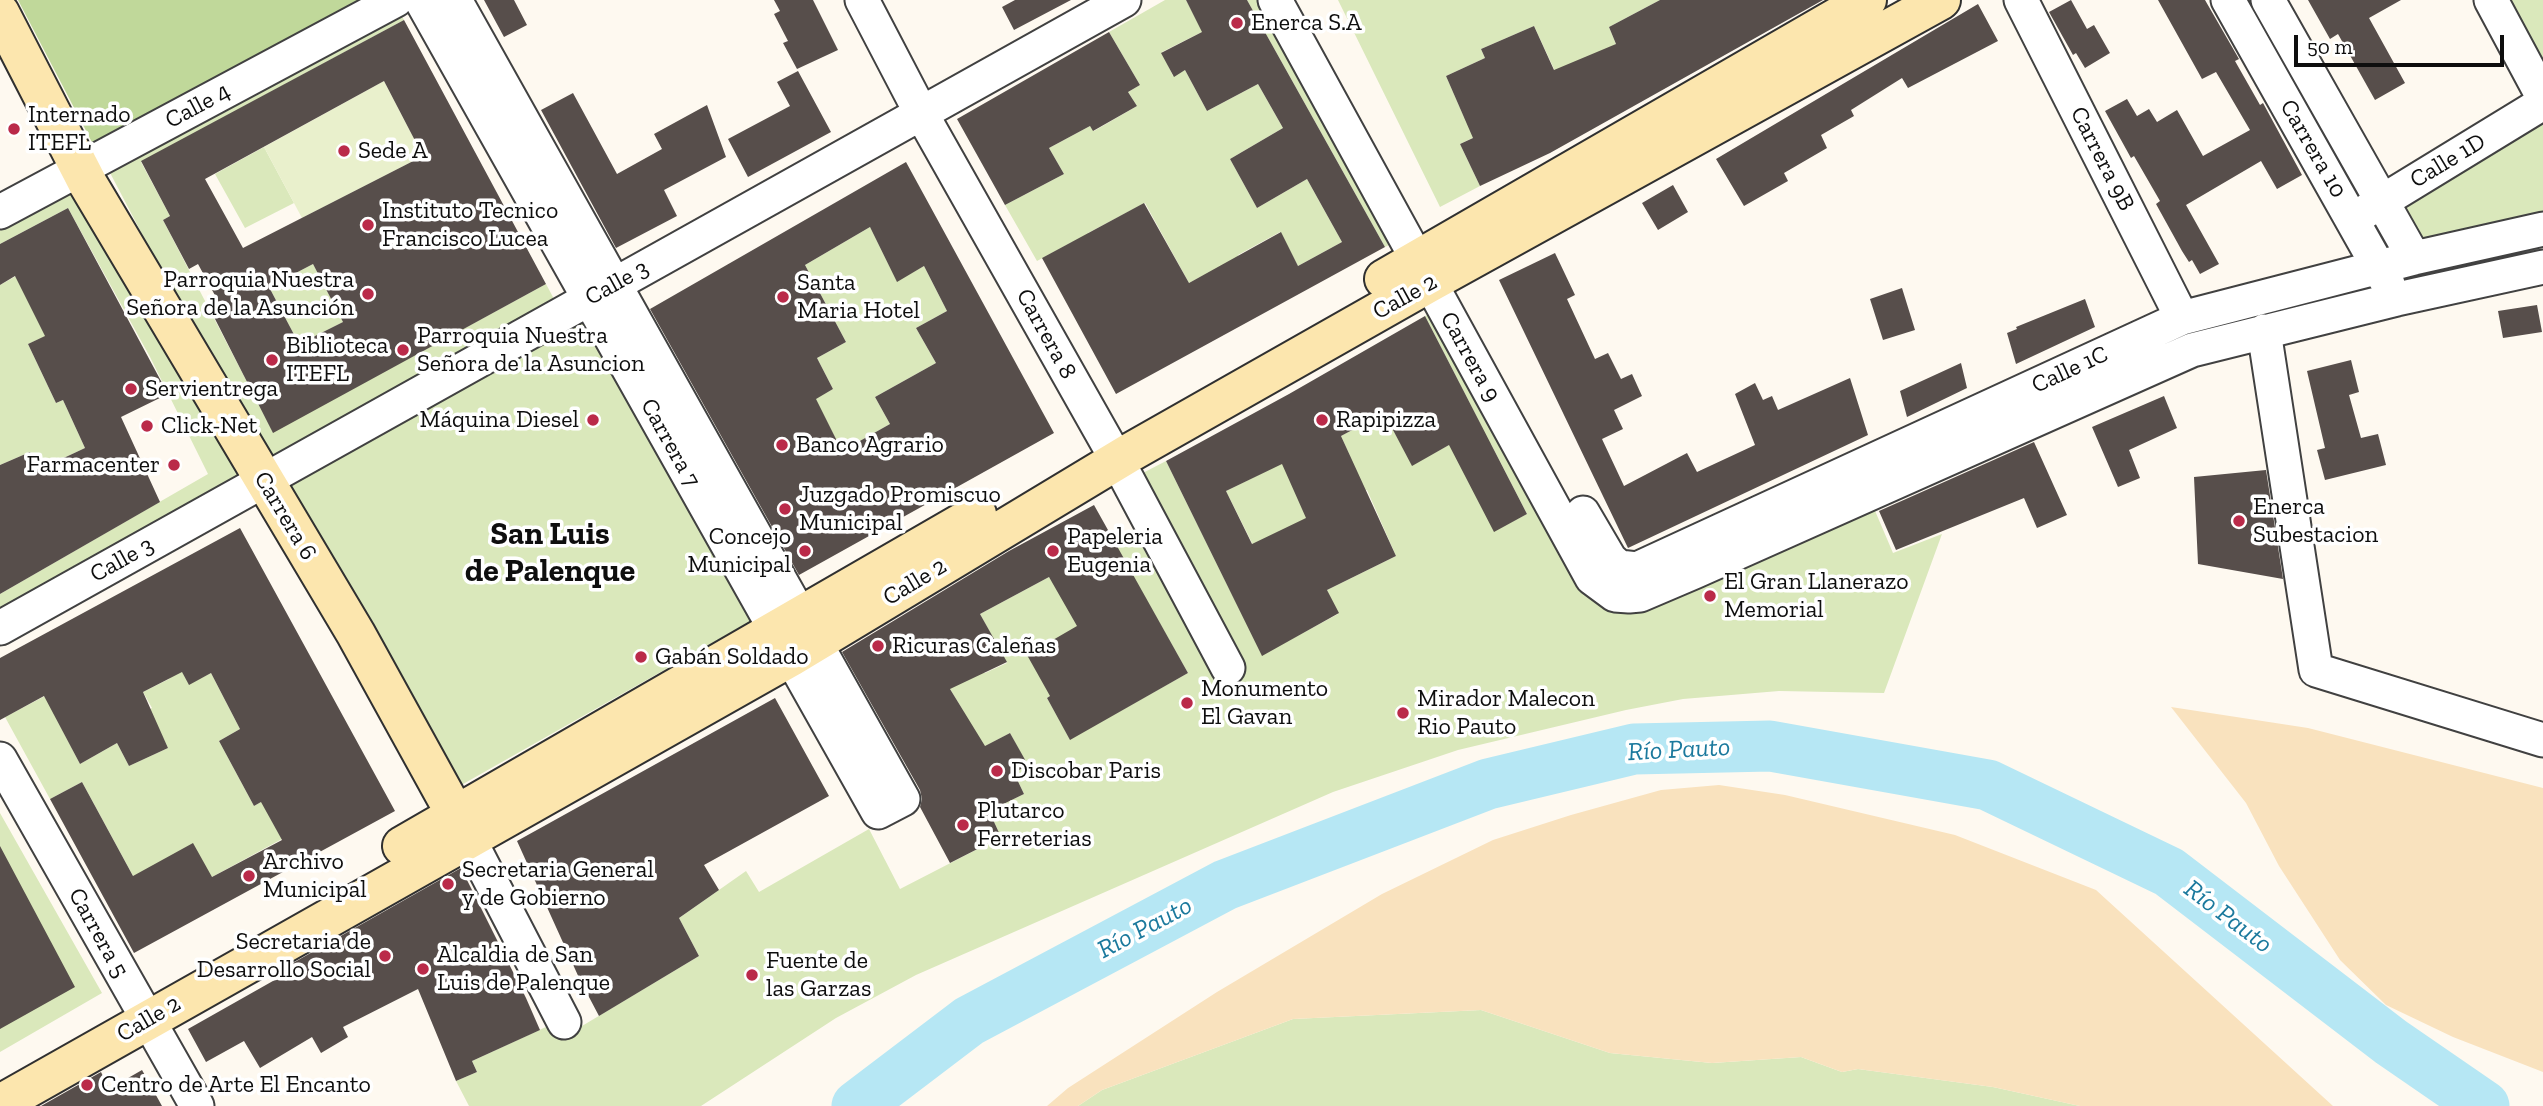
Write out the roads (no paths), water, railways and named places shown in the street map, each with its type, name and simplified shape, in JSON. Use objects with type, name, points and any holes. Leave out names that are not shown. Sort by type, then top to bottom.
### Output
[{"type":"street","name":"Calle 4","points":[[0,212],[396,0]]},
{"type":"street","name":"Carrera 7","points":[[421,0],[601,292],[890,805]]},
{"type":"street","name":"Carrera 7","points":[[455,0],[601,292]]},
{"type":"street","name":"Carrera 8","points":[[862,0],[922,113],[1111,450],[1228,668]]},
{"type":"street","name":"Calle 3","points":[[0,628],[1124,0]]},
{"type":"street","name":"Carrera 9","points":[[1275,0],[1433,266]]},
{"type":"street","name":"Carrera 9","points":[[1299,0],[1592,578],[1617,581]]},
{"type":"street","name":"Calle 2","points":[[0,1079],[141,1010],[796,637],[1111,450],[1433,266],[1867,0]]},
{"type":"street","name":"Calle 2","points":[[1433,266],[1941,0]]},
{"type":"street","name":"Carrera 9B","points":[[2021,0],[2182,318]]},
{"type":"street","name":"Carrera 10","points":[[2228,0],[2397,299]]},
{"type":"street","name":"Carrera 10","points":[[2268,0],[2414,258]]},
{"type":"street","points":[[2491,0],[2543,97]]},
{"type":"street","name":"Carrera 6","points":[[0,13],[80,169],[356,634],[463,827],[564,1022]]},
{"type":"street","name":"Calle 1D","points":[[2352,219],[2543,103]]},
{"type":"street","name":"Calle 1C","points":[[2543,229],[2414,258],[2182,318],[1653,561],[1617,581],[1640,595],[2192,350],[2397,299],[2543,267]]},
{"type":"street","points":[[2264,331],[2316,670],[2543,740]]},
{"type":"street","name":"Carrera 5","points":[[0,759],[197,1106]]},
{"type":"street","name":"Calle 2","points":[[0,1104],[141,1010]]},
{"type":"waterway","name":"Río Pauto","points":[[857,1106],[969,1021],[1225,885],[1488,784],[1634,749],[1770,746],[1988,785],[2169,872],[2391,1042],[2484,1106]]},
{"type":"place","name":"Enerca S.A","points":[[1237,23]]},
{"type":"place","name":"Internado ITEFL","points":[[14,129]]},
{"type":"place","name":"Sede A","points":[[344,151]]},
{"type":"place","name":"Instituto Tecnico Francisco Lucea","points":[[368,225]]},
{"type":"place","name":"Parroquia Nuestra Señora de la Asunción","points":[[368,294]]},
{"type":"place","name":"Santa Maria Hotel","points":[[783,297]]},
{"type":"place","name":"Parroquia Nuestra Señora de la Asuncion","points":[[403,350]]},
{"type":"place","name":"Biblioteca ITEFL","points":[[272,360]]},
{"type":"place","name":"Servientrega","points":[[131,389]]},
{"type":"place","name":"Máquina Diesel","points":[[593,420]]},
{"type":"place","name":"Rapipizza","points":[[1322,420]]},
{"type":"place","name":"Click-Net","points":[[147,426]]},
{"type":"place","name":"Banco Agrario","points":[[782,445]]},
{"type":"place","name":"Farmacenter","points":[[174,465]]},
{"type":"place","name":"Juzgado Promiscuo Municipal","points":[[785,509]]},
{"type":"place","name":"Enerca Subestacion","points":[[2239,521]]},
{"type":"place","name":"Concejo Municipal","points":[[805,551]]},
{"type":"place","name":"Papeleria Eugenia","points":[[1053,551]]},
{"type":"place","name":"El Gran Llanerazo Memorial","points":[[1710,596]]},
{"type":"place","name":"Ricuras Caleñas","points":[[878,646]]},
{"type":"place","name":"Gabán Soldado","points":[[641,657]]},
{"type":"place","name":"Monumento El Gavan","points":[[1187,703]]},
{"type":"place","name":"Mirador Malecon Rio Pauto","points":[[1403,713]]},
{"type":"place","name":"Discobar Paris","points":[[997,771]]},
{"type":"place","name":"Plutarco Ferreterias","points":[[963,825]]},
{"type":"place","name":"Archivo Municipal","points":[[249,876]]},
{"type":"place","name":"Secretaria General y de Gobierno","points":[[448,884]]},
{"type":"place","name":"Secretaria de Desarrollo Social","points":[[385,956]]},
{"type":"place","name":"Alcaldia de San Luis de Palenque","points":[[423,969]]},
{"type":"place","name":"Fuente de las Garzas","points":[[752,975]]},
{"type":"place","name":"Centro de Arte El Encanto","points":[[87,1085]]},
{"type":"district","name":"San Luis de Palenque","points":[[550,554]]}]
